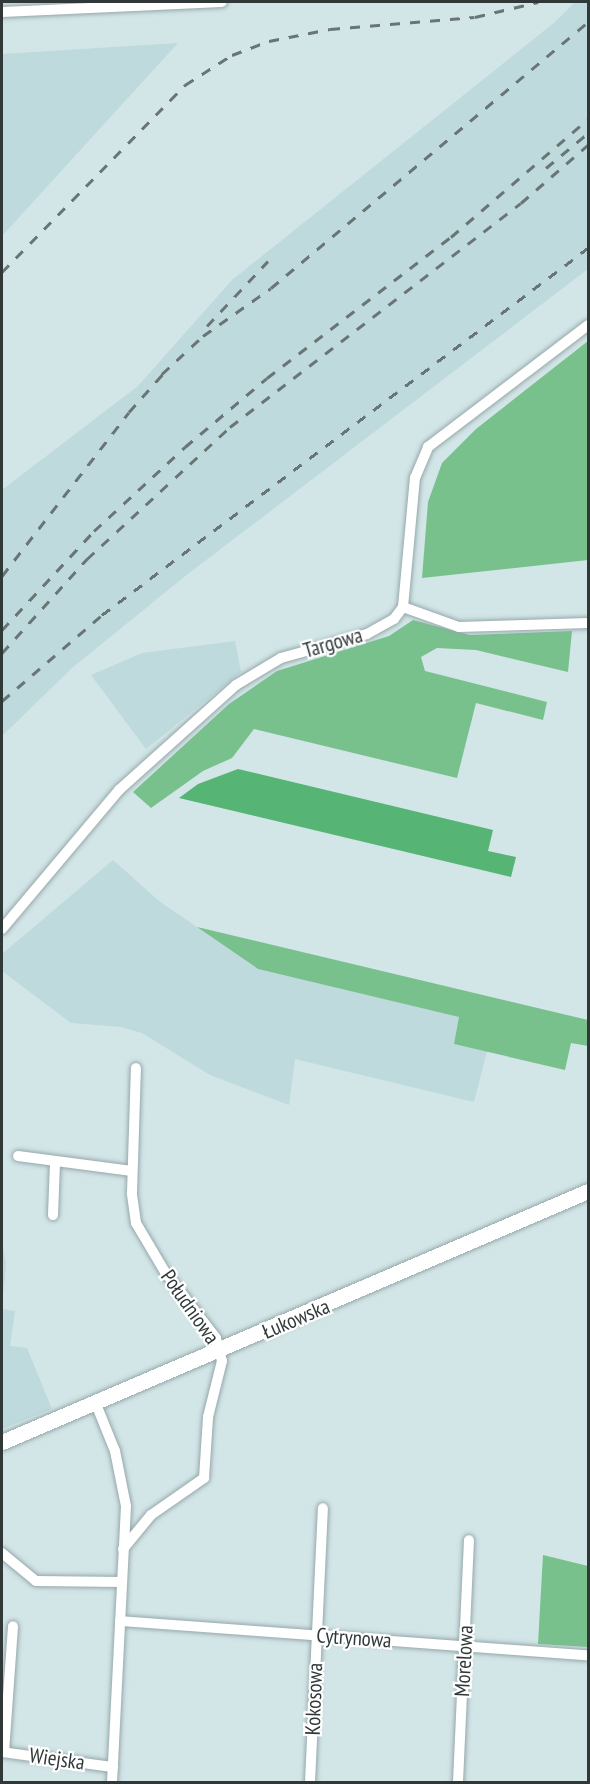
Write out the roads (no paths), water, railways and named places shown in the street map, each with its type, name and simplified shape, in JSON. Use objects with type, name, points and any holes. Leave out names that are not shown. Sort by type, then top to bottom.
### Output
[{"type":"main road","name":"Łukowska","points":[[2,1442],[221,1351],[588,1191]]},
{"type":"street","points":[[2,12],[222,2]]},
{"type":"street","points":[[588,326],[428,447],[415,478],[403,607],[459,627],[588,622]]},
{"type":"street","name":"Targowa","points":[[2,929],[119,790],[216,701],[271,662],[367,634],[394,619],[403,607]]},
{"type":"street","name":"Południowa","points":[[123,1550],[151,1515],[204,1478],[208,1417],[221,1371],[221,1351],[201,1316],[165,1272],[140,1231],[133,1206],[132,1171],[136,1068]]},
{"type":"street","points":[[18,1156],[132,1171]]},
{"type":"street","points":[[53,1215],[55,1162]]},
{"type":"street","points":[[96,1404],[120,1469],[126,1506],[112,1782]]},
{"type":"street","name":"Kokosowa","points":[[310,1782],[323,1508]]},
{"type":"street","name":"Morelowa","points":[[458,1782],[469,1540]]},
{"type":"street","points":[[2,1553],[36,1581],[122,1582]]},
{"type":"street","name":"Cytrynowa","points":[[120,1621],[588,1654]]},
{"type":"street","points":[[3,1752],[13,1626]]},
{"type":"street","name":"Wiejska","points":[[3,1752],[113,1767]]},
{"type":"railway","points":[[2,272],[185,85],[232,55],[269,41],[330,29],[475,17],[538,2]]},
{"type":"railway","points":[[162,374],[203,336],[271,288],[588,22]]},
{"type":"railway","points":[[2,630],[94,531],[185,447],[267,378],[451,237],[588,119]]},
{"type":"railway","points":[[546,168],[588,133]]},
{"type":"railway","points":[[2,653],[87,559],[230,427],[521,203],[588,145]]},
{"type":"railway","points":[[2,701],[102,615],[588,248]]},
{"type":"railway","points":[[207,326],[268,261]]},
{"type":"railway","points":[[2,576],[129,412],[168,368]]}]
